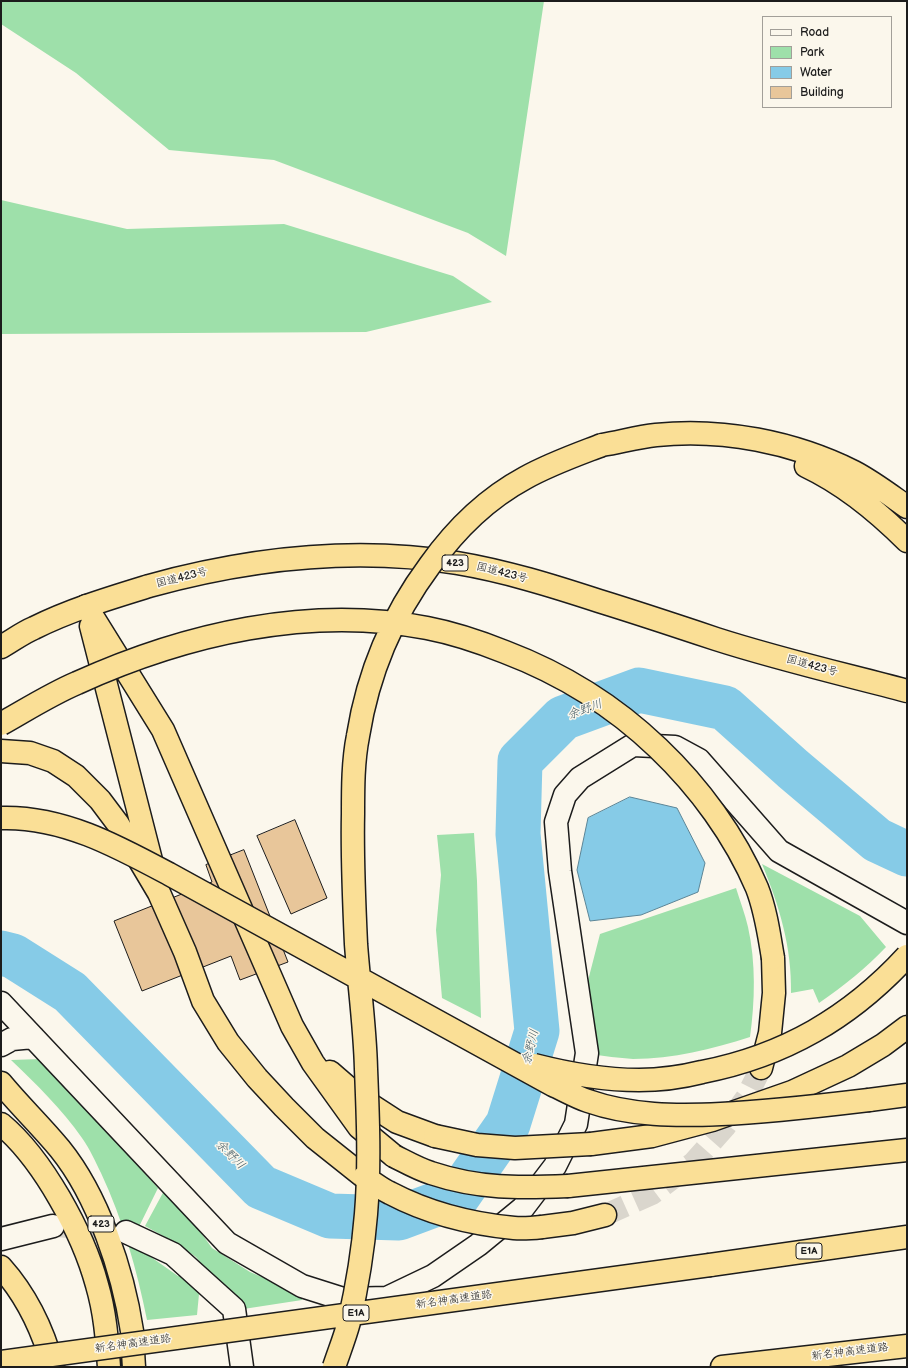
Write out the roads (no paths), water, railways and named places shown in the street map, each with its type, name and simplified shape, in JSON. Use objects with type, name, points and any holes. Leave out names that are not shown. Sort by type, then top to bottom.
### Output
[{"type":"highway","points":[[706,434],[754,445],[787,457],[825,475],[860,499],[891,524],[907,541]]},
{"type":"highway","points":[[334,1367],[348,1325],[360,1263],[366,1213],[368,1150],[366,1066],[356,943],[352,853],[353,790],[357,738],[367,694],[379,654],[414,586],[458,530],[488,503],[524,478],[602,445],[656,436],[706,434],[758,440],[810,453],[854,472],[887,492],[907,507]]},
{"type":"highway","name":"国道423号","points":[[1,647],[32,628],[86,606],[189,575],[299,557],[355,554],[407,556],[458,563],[506,573],[565,590],[736,645],[907,691]]},
{"type":"highway","points":[[86,606],[159,893]]},
{"type":"highway","points":[[86,606],[163,730],[292,1026],[313,1063],[359,1127],[394,1156],[430,1172],[460,1181],[492,1187],[526,1188],[568,1186],[907,1150]]},
{"type":"highway","points":[[1,724],[76,683],[137,658],[189,642],[253,627],[307,621],[366,620],[427,628],[481,643],[531,662],[571,682],[604,703],[636,727],[673,762],[699,793],[740,854],[757,890],[768,923],[773,958],[774,993],[770,1033],[761,1068]]},
{"type":"highway","points":[[1,751],[30,753],[53,761],[76,776],[100,800],[118,824],[159,893],[185,952],[203,1001],[228,1042],[284,1108],[315,1138],[364,1177],[390,1193],[420,1206],[479,1224],[516,1228],[542,1227],[573,1223],[605,1215]]},
{"type":"highway","points":[[1,818],[17,818],[50,823],[89,835],[123,850],[553,1085],[588,1101],[617,1109],[654,1114],[693,1115],[748,1113],[805,1108],[907,1095]]},
{"type":"highway","points":[[504,1057],[566,1074],[640,1080],[680,1077],[729,1067],[768,1054],[805,1037],[848,1009],[887,978],[907,956]]},
{"type":"highway","points":[[292,1026],[318,1059],[337,1079],[360,1098],[397,1122],[435,1136],[477,1145],[515,1148],[591,1144],[652,1136],[712,1120],[792,1092],[848,1066],[907,1027]]},
{"type":"highway","points":[[1,1083],[19,1105]]},
{"type":"highway","name":"423","points":[[1,1092],[19,1105],[36,1122],[60,1149],[83,1183],[99,1218],[114,1257],[125,1294],[132,1332],[134,1367]]},
{"type":"highway","name":"423","points":[[1,1124],[9,1131],[42,1170],[64,1206],[83,1243],[97,1285],[106,1327],[109,1367]]},
{"type":"highway","name":"新名神高速道路","points":[[1,1362],[907,1237]]},
{"type":"highway","points":[[7,1273],[34,1316],[43,1335],[54,1367]]},
{"type":"highway","name":"新名神高速道路","points":[[722,1367],[907,1346]]},
{"type":"street","points":[[1,1003],[227,1242],[302,1286],[343,1299],[388,1298],[433,1276],[478,1245],[523,1208],[556,1166],[576,1124],[586,1053],[560,871],[556,822],[565,795],[580,778],[633,745],[675,747],[698,760],[779,851],[907,924]]},
{"type":"street","points":[[1,1045],[12,1039],[33,1038]]},
{"type":"street","points":[[1,1239],[52,1226]]},
{"type":"street","points":[[126,1232],[173,1254],[234,1309],[242,1367]]},
{"type":"water","points":[[630,797],[677,808],[705,863],[698,892],[641,915],[590,921],[577,870],[588,818]]},
{"type":"waterway","name":"余野川","points":[[1,953],[13,956],[70,992],[261,1187],[330,1216],[399,1218],[458,1196],[508,1124],[537,1031],[518,834],[520,761],[563,718],[639,690],[725,708],[793,769],[877,840],[907,854]]},
{"type":"tunnel","points":[[605,1215],[652,1194],[693,1163],[725,1127],[746,1098],[761,1068]]},
{"type":"tunnel","points":[[57,1226],[123,1232]]}]
